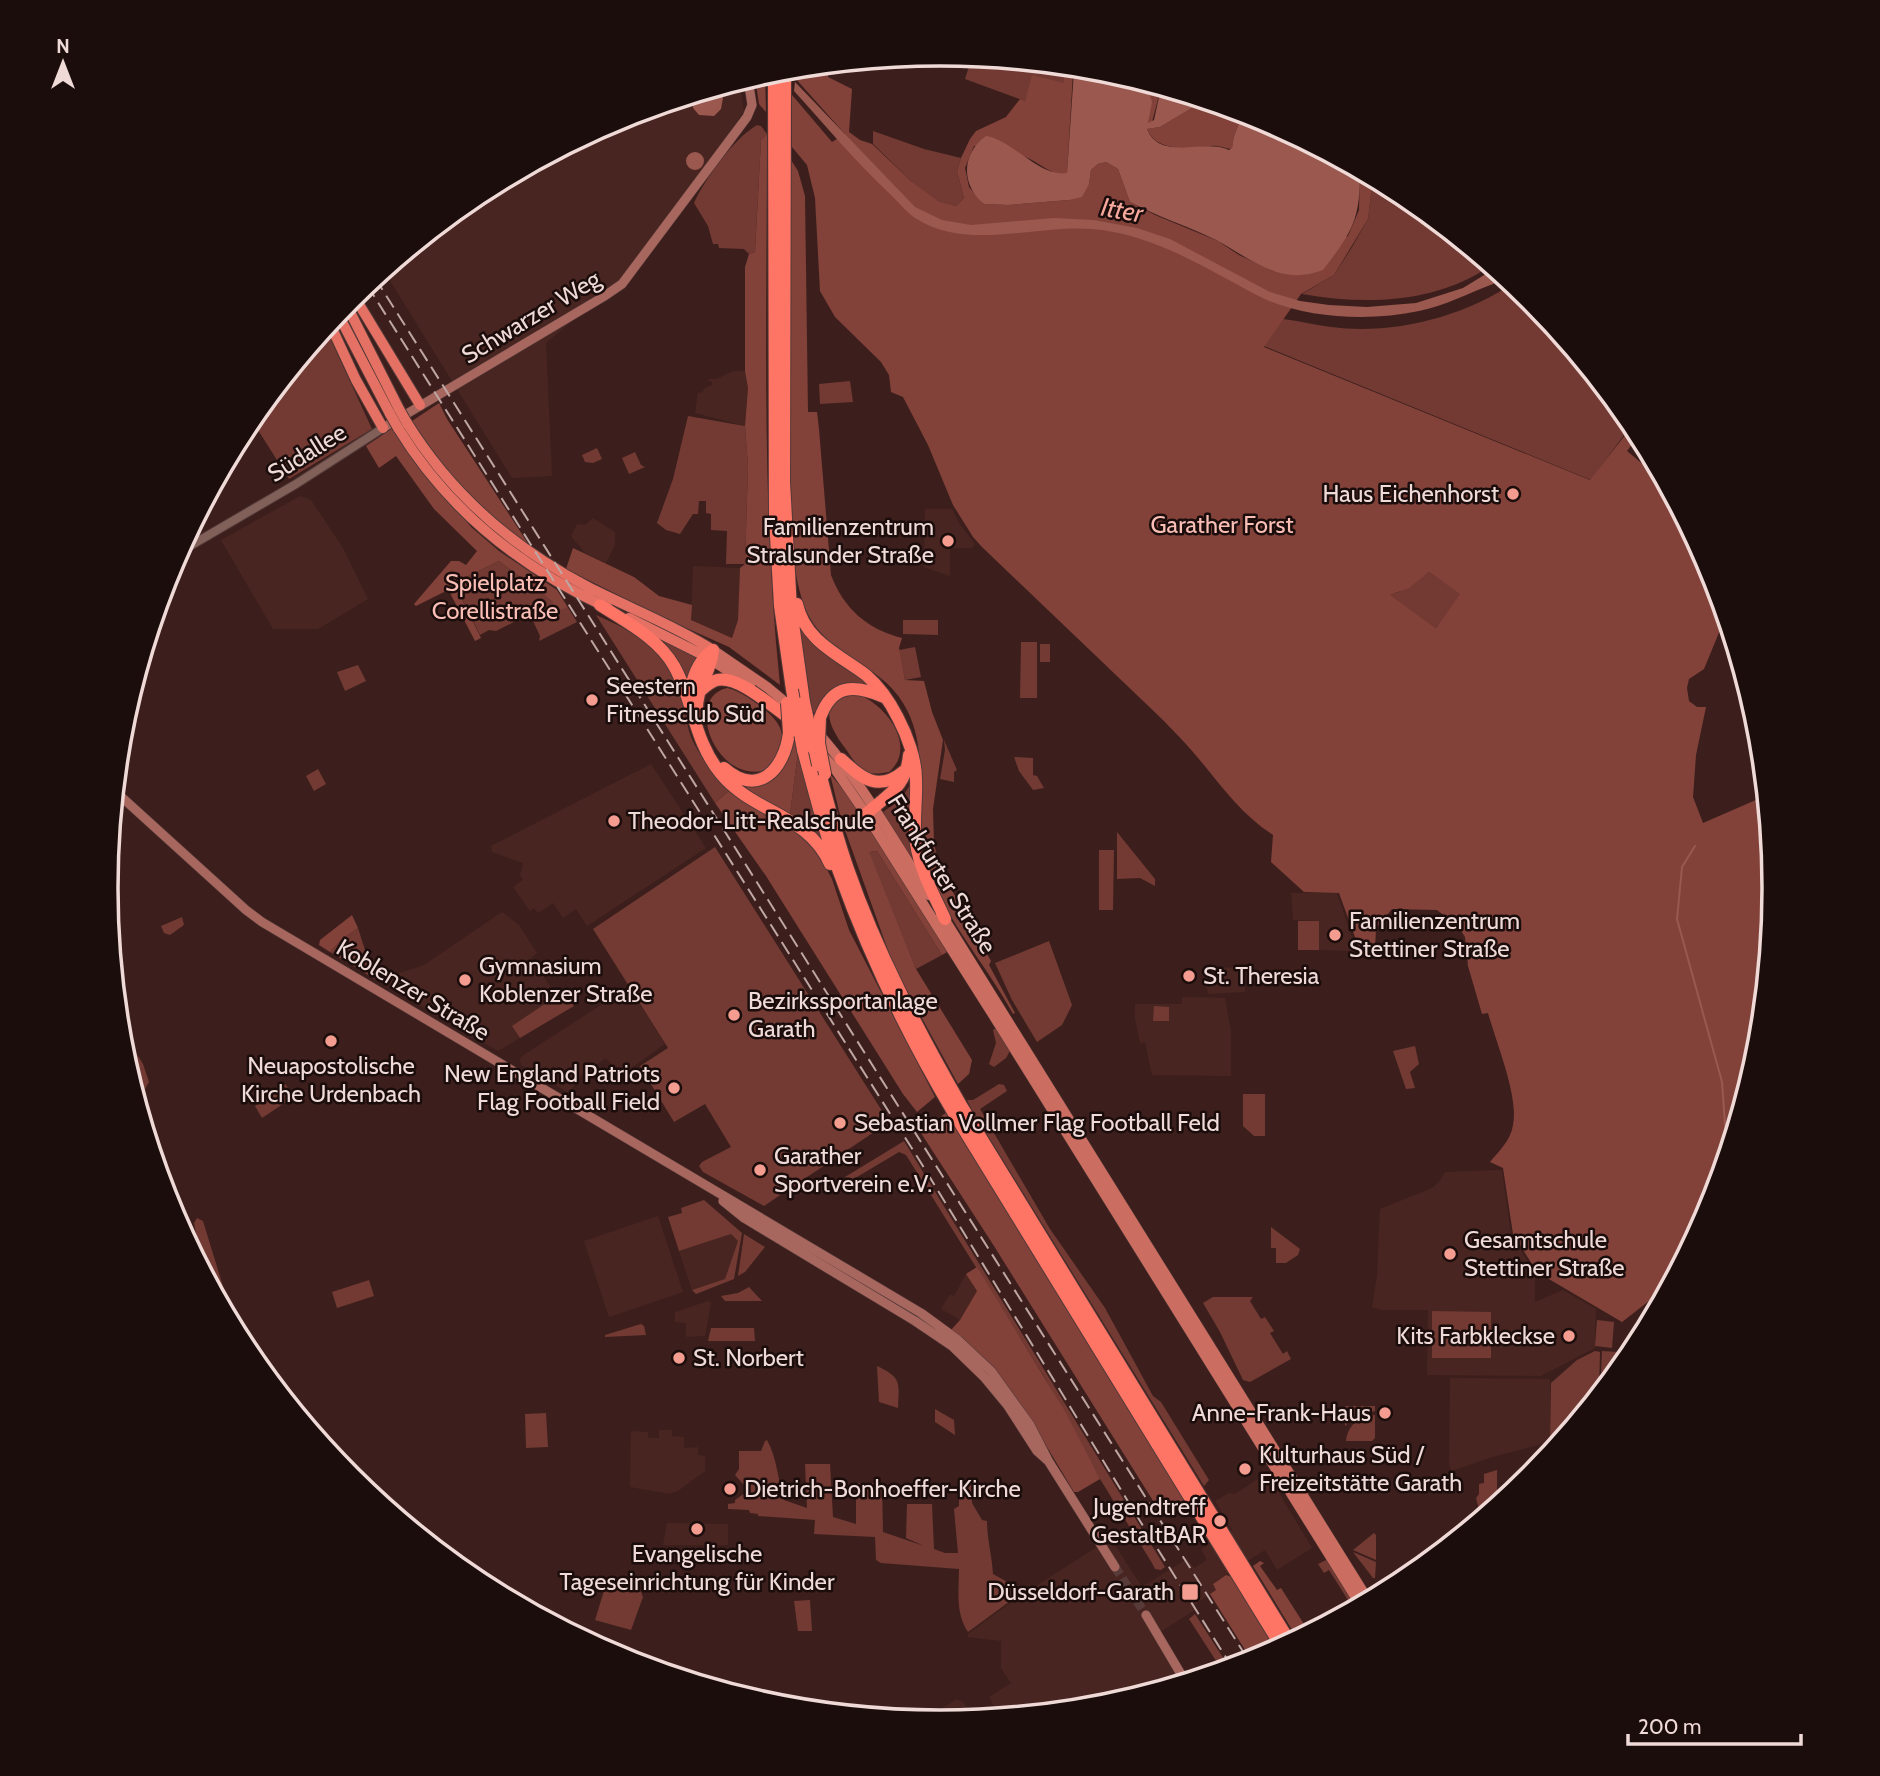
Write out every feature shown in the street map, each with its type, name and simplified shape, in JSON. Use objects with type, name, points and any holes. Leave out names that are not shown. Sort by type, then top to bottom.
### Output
[{"type":"highway","points":[[784,81],[779,153],[774,498],[784,641],[781,650],[803,750],[830,846],[855,917],[905,1025],[1242,1573],[1276,1637]]},
{"type":"highway","points":[[775,83],[779,153],[786,543],[792,619],[804,702],[826,796],[848,869],[882,954],[946,1090]]},
{"type":"highway","points":[[360,306],[420,405]]},
{"type":"highway","name":"Frankfurter Straße","points":[[351,315],[394,412]]},
{"type":"highway","name":"Frankfurter Straße","points":[[343,323],[431,474],[481,529],[527,565],[600,605],[710,655]]},
{"type":"highway","points":[[334,333],[383,428]]},
{"type":"highway","name":"Frankfurter Straße","points":[[403,425],[454,485],[489,521],[514,541],[586,586],[710,655]]},
{"type":"highway","points":[[786,543],[793,552],[796,602],[806,627],[819,642],[877,685],[899,719],[909,748],[911,778],[904,792],[873,811]]},
{"type":"highway","points":[[600,605],[654,643],[673,664],[699,737],[721,774],[744,795],[805,829],[829,860],[848,912],[855,917]]},
{"type":"highway","points":[[710,655],[698,693],[697,717],[702,735],[714,756],[725,770],[733,775],[755,780],[771,774],[785,756],[789,733],[789,688]]},
{"type":"highway","points":[[689,703],[693,677],[710,655]]},
{"type":"highway","points":[[698,693],[707,684],[717,680],[729,680],[744,686],[786,716]]},
{"type":"highway","points":[[821,770],[819,743],[813,719],[828,701],[843,690],[864,689],[885,697]]},
{"type":"highway","points":[[841,759],[858,774],[878,782],[896,778],[910,765]]},
{"type":"highway","points":[[910,765],[916,778],[916,846],[922,868],[945,919]]},
{"type":"highway","points":[[1242,1573],[1284,1633]]},
{"type":"main road","name":"Schwarzer Weg","points":[[383,428],[622,284],[684,205],[709,166],[750,113],[749,89]]},
{"type":"main road","name":"Frankfurter Straße","points":[[710,655],[786,716],[873,811],[945,919],[1363,1592]]},
{"type":"main road","name":"Frankfurter Straße","points":[[710,655],[767,687],[813,719],[841,759],[998,1021],[1355,1596]]},
{"type":"main road","name":"Koblenzer Straße","points":[[124,799],[262,922],[712,1190],[744,1219],[952,1346],[984,1377],[1037,1451],[1049,1462],[1115,1567]]},
{"type":"main road","points":[[1146,1615],[1180,1673]]},
{"type":"street","name":"Südallee","points":[[195,543],[296,484],[383,428]]},
{"type":"shaded area","points":[[1074,78],[1149,93],[1152,102],[1148,123],[1154,120],[1159,96],[1192,106],[1160,127],[1147,129],[1153,139],[1162,145],[1208,146],[1229,150],[1232,148],[1239,123],[1303,151],[1351,177],[1360,183],[1360,189],[1352,225],[1341,246],[1323,270],[1293,275],[1266,268],[1216,240],[1130,202],[1118,169],[1106,162],[1091,170],[1089,184],[1082,197],[1008,205],[984,204],[971,188],[967,170],[972,152],[986,136],[1006,144],[1047,170],[1067,173]]},
{"type":"shaded area","points":[[795,82],[915,207],[942,220],[971,225],[1053,218],[1094,220],[1137,228],[1170,239],[1270,292],[1300,301],[1329,305],[1367,307],[1416,303],[1463,288],[1486,274],[1495,282],[1428,309],[1382,316],[1342,316],[1303,311],[1267,300],[1177,253],[1145,240],[1110,231],[1070,228],[979,235],[935,228],[911,215],[794,91]]},
{"type":"shaded area","points":[[741,91],[744,111],[681,204],[620,280],[546,343],[552,476],[512,478],[389,279],[440,236],[484,205],[577,151],[676,110]]},
{"type":"shaded area","points":[[721,96],[723,98],[721,109],[714,116],[699,115],[693,105]]},
{"type":"shaded area","points":[[695,152],[701,155],[704,161],[701,167],[695,170],[689,167],[686,161],[689,155]]},
{"type":"shaded area","points":[[733,371],[745,371],[748,388],[745,426],[695,413],[698,392],[702,393],[712,385],[709,379],[717,379]]},
{"type":"shaded area","points":[[300,496],[311,500],[343,548],[368,599],[318,629],[273,629],[221,540]]},
{"type":"shaded area","name":"Familienzentrum Stralsunder Straße","points":[[925,509],[952,509],[975,544],[972,548],[950,548],[950,576],[924,567]]},
{"type":"shaded area","points":[[593,518],[615,532],[615,545],[606,563],[586,554],[571,536],[577,524],[585,525]]},
{"type":"shaded area","points":[[693,566],[740,568],[738,620],[732,638],[691,620]]},
{"type":"shaded area","name":"Theodor-Litt-Realschule","points":[[651,764],[706,848],[587,926],[576,909],[563,918],[553,903],[538,913],[534,908],[530,911],[513,887],[523,880],[520,875],[523,863],[492,852],[491,846]]},
{"type":"shaded area","name":"Familienzentrum Stettiner Straße","points":[[1291,893],[1337,893],[1356,949],[1319,950],[1319,921],[1293,920]]},
{"type":"shaded area","name":"Gymnasium Koblenzer Straße","points":[[502,912],[519,925],[537,953],[531,958],[557,996],[513,1026],[520,1038],[498,1051],[383,984],[387,977],[424,965]]},
{"type":"shaded area","points":[[1245,967],[1245,992],[1208,994],[1206,985],[1210,979],[1210,968]]},
{"type":"shaded area","name":"Gymnasium Koblenzer Straße","points":[[629,987],[665,1044],[620,1076],[606,1058],[579,1077],[569,1093],[521,1065],[522,1056]]},
{"type":"shaded area","points":[[1182,997],[1225,998],[1231,1031],[1231,1076],[1152,1075],[1145,1042],[1140,1043],[1135,1004],[1182,1004]]},
{"type":"shaded area","name":"Gesamtschule Stettiner Straße","points":[[1502,1170],[1511,1234],[1535,1273],[1535,1302],[1563,1290],[1596,1309],[1595,1348],[1541,1376],[1427,1375],[1428,1310],[1381,1310],[1372,1307],[1377,1276],[1380,1209],[1432,1188],[1445,1172]]},
{"type":"shaded area","points":[[658,1216],[683,1292],[609,1317],[584,1241]]},
{"type":"shaded area","points":[[731,1234],[738,1241],[725,1279],[692,1290],[679,1251]]},
{"type":"shaded area","points":[[966,1274],[977,1291],[960,1320],[941,1309],[950,1294],[954,1296]]},
{"type":"shaded area","points":[[708,1301],[711,1303],[705,1336],[686,1337],[686,1323],[675,1322],[675,1312]]},
{"type":"shaded area","points":[[1450,1378],[1550,1379],[1550,1438],[1545,1443],[1452,1471],[1449,1465]]},
{"type":"shaded area","points":[[659,1430],[672,1430],[672,1436],[684,1437],[684,1448],[698,1447],[698,1455],[705,1456],[705,1471],[670,1494],[630,1487],[631,1431],[648,1432],[648,1438],[659,1438]]},
{"type":"shaded area","points":[[1267,1473],[1312,1548],[1277,1570],[1265,1550],[1213,1583],[1216,1590],[1193,1606],[1195,1610],[1157,1634],[1180,1673],[1100,1694],[995,1708],[989,1697],[1011,1683],[1001,1668],[1001,1641],[968,1637],[968,1634],[1011,1602],[1100,1545],[1115,1545],[1142,1587],[1187,1559],[1194,1568],[1207,1560],[1201,1549],[1232,1530],[1215,1501],[1229,1493],[1235,1494]]},
{"type":"shaded area","name":"Evangelische Tageseinrichtung für Kinder","points":[[667,1523],[728,1524],[728,1545],[663,1545]]},
{"type":"shaded area","points":[[957,1699],[968,1709],[940,1710]]},
{"type":"green space","points":[[969,67],[994,68],[1064,77],[1064,83],[1025,101],[965,79]]},
{"type":"green space","name":"Garather Forst","points":[[828,75],[852,89],[849,132],[872,144],[911,181],[939,202],[956,206],[964,198],[957,171],[976,131],[1006,117],[1020,99],[1025,101],[1032,75],[1064,83],[1064,77],[1073,78],[1067,174],[1052,172],[1017,154],[974,146],[965,168],[969,187],[984,204],[1008,205],[1069,200],[1089,184],[1091,170],[1106,162],[1118,169],[1130,202],[1218,241],[1239,255],[1273,271],[1348,236],[1359,210],[1360,182],[1372,190],[1368,219],[1334,275],[1301,294],[1264,347],[1590,480],[1625,435],[1631,445],[1627,451],[1643,465],[1677,525],[1720,630],[1704,669],[1689,679],[1687,688],[1689,701],[1697,707],[1706,707],[1696,755],[1693,797],[1703,823],[1756,800],[1762,888],[1760,942],[1746,1048],[1734,1101],[1718,1152],[1677,1251],[1651,1299],[1622,1322],[1537,1272],[1513,1234],[1503,1168],[1490,1162],[1510,1136],[1513,1100],[1488,1013],[1482,1014],[1468,966],[1465,937],[1458,926],[1437,910],[1392,909],[1376,929],[1375,949],[1359,948],[1339,893],[1304,892],[1271,862],[1273,835],[1240,807],[1163,720],[973,537],[953,505],[928,445],[903,397],[891,392],[889,375],[881,362],[835,317],[820,291],[815,198],[807,165],[792,147],[792,95],[832,142],[845,134],[796,80]],"holes":[[[1429,572],[1460,594],[1436,628],[1390,595],[1409,588]]]},
{"type":"green space","points":[[765,85],[766,112],[759,104],[757,87]]},
{"type":"green space","points":[[1148,93],[1159,96],[1152,122],[1148,123],[1150,104]]},
{"type":"green space","points":[[1192,108],[1239,123],[1232,149],[1166,145],[1152,137],[1147,129],[1160,127]]},
{"type":"green space","points":[[757,125],[767,134],[761,140],[755,252],[749,254],[744,249],[719,248],[718,244],[713,244],[708,226],[694,203],[721,160]]},
{"type":"green space","points":[[873,131],[924,149],[961,158],[957,171],[964,198],[956,206],[939,203],[911,181],[873,144]]},
{"type":"green space","points":[[767,134],[768,479],[780,685],[729,647],[566,569],[573,548],[634,577],[659,596],[692,605],[691,620],[732,638],[738,620],[740,568],[745,564],[748,466],[745,426],[748,388],[745,371],[745,267],[749,254],[755,252],[761,140]]},
{"type":"green space","points":[[791,160],[798,171],[805,196],[808,412],[817,412],[831,575],[843,598],[858,616],[878,629],[902,638],[899,648],[905,680],[924,681],[943,740],[933,809],[937,856],[944,876],[991,961],[989,965],[1015,1013],[1013,1014],[951,916],[931,875],[921,835],[918,747],[908,712],[887,683],[820,632],[810,618],[802,598],[793,548],[790,491]]},
{"type":"green space","points":[[1372,190],[1440,236],[1483,271],[1446,288],[1399,298],[1350,300],[1302,294],[1334,275],[1368,219]]},
{"type":"green space","points":[[1503,290],[1521,307],[1558,346],[1624,434],[1591,480],[1264,346],[1283,319],[1354,329],[1401,326],[1448,315]]},
{"type":"green space","points":[[330,338],[372,429],[289,479],[258,430],[288,388]]},
{"type":"green space","points":[[850,381],[853,402],[820,404],[819,384]]},
{"type":"green space","points":[[439,403],[531,548],[497,520],[451,474],[412,421]]},
{"type":"green space","points":[[688,416],[745,426],[748,466],[745,564],[726,564],[727,531],[711,530],[711,514],[706,513],[706,501],[699,501],[698,514],[693,514],[680,534],[666,530],[657,523],[673,479]]},
{"type":"green space","points":[[393,428],[471,527],[499,551],[557,590],[566,608],[540,617],[525,616],[553,602],[499,561],[454,583],[481,638],[475,641],[450,593],[444,592],[416,606],[414,604],[451,561],[466,565],[477,551],[434,509],[396,456],[379,468],[366,446]]},
{"type":"green space","points":[[597,448],[602,459],[593,463],[585,462],[582,455]]},
{"type":"green space","points":[[635,452],[641,465],[645,467],[629,474],[622,458]]},
{"type":"green space","name":"Spielplatz Corellistraße","points":[[499,561],[553,602],[496,631],[489,630],[480,635],[454,583]]},
{"type":"green space","points":[[1429,572],[1461,594],[1436,628],[1389,595],[1399,592]]},
{"type":"green space","points":[[567,606],[577,622],[539,641],[540,636],[532,619]]},
{"type":"green space","points":[[596,615],[644,641],[672,671],[678,683],[694,744],[730,790],[715,803]]},
{"type":"green space","points":[[799,619],[881,694],[867,684],[856,684],[818,715],[812,711]]},
{"type":"green space","points":[[903,620],[938,620],[938,635],[903,634]]},
{"type":"green space","points":[[642,627],[701,657],[690,682]]},
{"type":"green space","points":[[1021,642],[1037,642],[1037,698],[1020,698]]},
{"type":"green space","points":[[1040,644],[1050,644],[1050,662],[1040,662]]},
{"type":"green space","points":[[915,647],[921,677],[905,680],[899,650]]},
{"type":"green space","points":[[358,665],[366,681],[345,691],[337,672]]},
{"type":"green space","points":[[727,688],[760,706],[780,728],[782,743],[779,752],[766,770],[748,771],[733,765],[720,753],[711,738],[707,722],[708,707],[714,695]]},
{"type":"green space","points":[[857,694],[878,707],[895,727],[900,751],[897,762],[889,772],[878,774],[863,770],[854,762],[830,722],[831,707],[844,697]]},
{"type":"green space","points":[[944,740],[957,770],[954,772],[954,782],[940,779]]},
{"type":"green space","points":[[795,742],[798,752],[790,814],[764,802],[745,789],[746,784],[772,777],[783,769],[792,743]]},
{"type":"green space","points":[[798,752],[823,843],[809,826],[790,814]]},
{"type":"green space","points":[[1014,757],[1033,758],[1033,775],[1037,776],[1044,788],[1033,790],[1019,771]]},
{"type":"green space","points":[[318,769],[326,784],[314,791],[306,776]]},
{"type":"green space","points":[[830,774],[862,811],[949,951],[942,955],[877,851],[869,852],[916,969],[972,1060],[969,1074],[958,1084],[894,967],[841,819]]},
{"type":"green space","points":[[913,780],[926,882],[883,812],[901,799]]},
{"type":"green space","points":[[730,790],[740,799],[801,834],[816,849],[832,879],[849,930],[935,1097],[917,1112],[766,876],[715,803]]},
{"type":"green space","points":[[1117,832],[1155,879],[1155,886],[1140,878],[1117,879]]},
{"type":"green space","name":"Bezirkssportanlage Garath","points":[[715,847],[889,1122],[764,1206],[703,1172],[699,1166],[731,1147],[705,1104],[674,1122],[640,1066],[668,1048],[593,929]]},
{"type":"green space","points":[[1099,850],[1114,850],[1113,910],[1099,910]]},
{"type":"green space","points":[[877,851],[942,955],[916,969],[868,852]]},
{"type":"green space","points":[[352,915],[358,928],[330,952],[319,945],[320,940]]},
{"type":"green space","points":[[182,917],[184,925],[170,935],[164,933],[161,926]]},
{"type":"green space","points":[[1298,921],[1319,921],[1319,950],[1298,950]]},
{"type":"green space","points":[[358,928],[378,977],[376,980],[330,952]]},
{"type":"green space","points":[[1049,941],[1072,1005],[1062,1025],[1037,1042],[1012,1000],[995,963]]},
{"type":"green space","points":[[564,991],[574,1006],[520,1038],[512,1026]]},
{"type":"green space","points":[[1154,1006],[1169,1007],[1169,1021],[1153,1021]]},
{"type":"green space","points":[[996,1028],[1010,1051],[1006,1058],[994,1067],[989,1064],[996,1043],[993,1030]]},
{"type":"green space","points":[[1415,1046],[1419,1064],[1410,1072],[1415,1088],[1406,1089],[1393,1051]]},
{"type":"green space","points":[[135,1051],[143,1064],[149,1082],[145,1089]]},
{"type":"green space","points":[[285,1084],[293,1094],[292,1098],[262,1118],[255,1106]]},
{"type":"green space","points":[[999,1084],[1004,1085],[1007,1091],[980,1109],[1050,1229],[1105,1308],[1153,1396],[1161,1402],[1209,1480],[1204,1486],[972,1110],[967,1100],[973,1100]]},
{"type":"green space","points":[[1243,1094],[1265,1094],[1265,1136],[1254,1136],[1243,1126]]},
{"type":"green space","points":[[946,1113],[1186,1503],[1165,1516],[919,1130]]},
{"type":"green space","points":[[904,1141],[1165,1567],[1161,1570],[1155,1569],[1100,1479],[1045,1378],[906,1155],[899,1152],[852,1180],[845,1177]]},
{"type":"green space","points":[[704,1200],[742,1233],[734,1279],[696,1294],[692,1290],[725,1279],[738,1241],[731,1234],[679,1251],[668,1217],[682,1213],[681,1208]]},
{"type":"green space","points":[[197,1218],[203,1221],[224,1290],[203,1251],[194,1223]]},
{"type":"green space","points":[[1271,1227],[1300,1249],[1298,1255],[1286,1263],[1276,1263],[1276,1248],[1271,1248]]},
{"type":"green space","points":[[744,1234],[765,1247],[745,1272],[738,1276]]},
{"type":"green space","points":[[977,1267],[1066,1413],[1100,1479],[1078,1492],[1074,1492],[1029,1417],[951,1330],[977,1291],[966,1274]]},
{"type":"green space","points":[[369,1280],[374,1296],[337,1308],[332,1292]]},
{"type":"green space","points":[[749,1287],[762,1301],[725,1301],[721,1296],[738,1293]]},
{"type":"green space","points":[[1213,1297],[1253,1297],[1250,1301],[1261,1319],[1265,1317],[1274,1331],[1270,1333],[1283,1354],[1287,1351],[1291,1359],[1250,1382],[1243,1380],[1203,1303]]},
{"type":"green space","points":[[1432,1311],[1491,1312],[1491,1358],[1432,1358]]},
{"type":"green space","points":[[1597,1320],[1614,1322],[1612,1348],[1595,1346]]},
{"type":"green space","points":[[641,1324],[646,1335],[605,1337],[605,1335]]},
{"type":"green space","points":[[711,1328],[754,1328],[755,1341],[708,1341]]},
{"type":"green space","points":[[1595,1351],[1600,1352],[1599,1378],[1550,1438],[1551,1383],[1577,1360]]},
{"type":"green space","points":[[1602,1351],[1617,1352],[1602,1374]]},
{"type":"green space","points":[[877,1366],[891,1374],[897,1382],[898,1408],[879,1402]]},
{"type":"green space","points":[[1345,1406],[1375,1406],[1375,1411],[1359,1415],[1345,1426]]},
{"type":"green space","points":[[935,1409],[954,1420],[955,1435],[935,1422]]},
{"type":"green space","points":[[546,1413],[548,1447],[526,1448],[525,1414]]},
{"type":"green space","points":[[1375,1415],[1375,1438],[1372,1441],[1346,1441],[1355,1422]]},
{"type":"green space","points":[[767,1440],[784,1500],[807,1508],[805,1464],[830,1464],[833,1517],[856,1524],[856,1483],[882,1483],[883,1532],[924,1546],[906,1538],[907,1504],[932,1504],[934,1549],[945,1553],[958,1553],[954,1509],[959,1506],[959,1481],[972,1481],[972,1503],[982,1520],[987,1521],[993,1574],[1018,1588],[1021,1593],[968,1632],[959,1609],[959,1569],[881,1563],[876,1560],[875,1537],[814,1534],[815,1520],[758,1516],[749,1510],[728,1509],[728,1504],[735,1503],[735,1500],[745,1493],[744,1485],[735,1475],[739,1469],[739,1451],[761,1451]]},
{"type":"green space","points":[[1497,1470],[1499,1490],[1479,1509],[1476,1498],[1479,1484],[1484,1483],[1484,1474]]},
{"type":"green space","points":[[1374,1533],[1376,1535],[1376,1560],[1353,1550]]},
{"type":"green space","points":[[1353,1552],[1376,1562],[1375,1578],[1373,1578]]},
{"type":"green space","points":[[1260,1561],[1264,1563],[1260,1566],[1277,1590],[1281,1588],[1304,1624],[1292,1630],[1253,1566]]},
{"type":"green space","points":[[1329,1561],[1352,1598],[1348,1600],[1329,1570],[1324,1573],[1318,1564]]},
{"type":"green space","points":[[1226,1575],[1232,1577],[1270,1640],[1245,1650],[1210,1594],[1216,1590],[1213,1584]]},
{"type":"green space","points":[[607,1581],[641,1592],[643,1597],[631,1630],[595,1620]]},
{"type":"green space","points":[[810,1600],[812,1631],[798,1631],[794,1601]]},
{"type":"green space","points":[[1195,1614],[1224,1659],[1216,1661],[1189,1619]]},
{"type":"waterway","points":[[1695,846],[1682,867],[1677,919],[1722,1082],[1725,1129]]},
{"type":"tunnel","points":[[1115,1567],[1146,1615]]},
{"type":"railway","points":[[380,287],[1243,1651]]},
{"type":"railway","points":[[373,294],[918,1158],[1226,1658]]},
{"type":"place","name":"Haus Eichenhorst","points":[[1513,494]]},
{"type":"place","name":"Familienzentrum Stralsunder Straße","points":[[948,541]]},
{"type":"place","name":"Seestern Fitnessclub Süd","points":[[592,700]]},
{"type":"place","name":"Theodor-Litt-Realschule","points":[[614,821]]},
{"type":"place","name":"Familienzentrum Stettiner Straße","points":[[1335,935]]},
{"type":"place","name":"St. Theresia","points":[[1189,976]]},
{"type":"place","name":"Gymnasium Koblenzer Straße","points":[[465,980]]},
{"type":"place","name":"Bezirkssportanlage Garath","points":[[734,1015]]},
{"type":"place","name":"Neuapostolische Kirche Urdenbach","points":[[331,1041]]},
{"type":"place","name":"New England Patriots Flag Football Field","points":[[674,1088]]},
{"type":"place","name":"Sebastian Vollmer Flag Football Feld","points":[[840,1123]]},
{"type":"place","name":"Garather Sportverein e.V.","points":[[760,1170]]},
{"type":"place","name":"Gesamtschule Stettiner Straße","points":[[1450,1254]]},
{"type":"place","name":"Kits Farbkleckse","points":[[1569,1336]]},
{"type":"place","name":"St. Norbert","points":[[679,1358]]},
{"type":"place","name":"Anne-Frank-Haus","points":[[1385,1413]]},
{"type":"place","name":"Kulturhaus Süd / Freizeitstätte Garath","points":[[1245,1469]]},
{"type":"place","name":"Dietrich-Bonhoeffer-Kirche","points":[[730,1489]]},
{"type":"place","name":"Jugendtreff GestaltBAR","points":[[1220,1521]]},
{"type":"place","name":"Evangelische Tageseinrichtung für Kinder","points":[[697,1529]]},
{"type":"place","name":"Düsseldorf-Garath","points":[[1190,1592]]},
{"type":"water label","name":"Itter","points":[[1122,210]]}]
